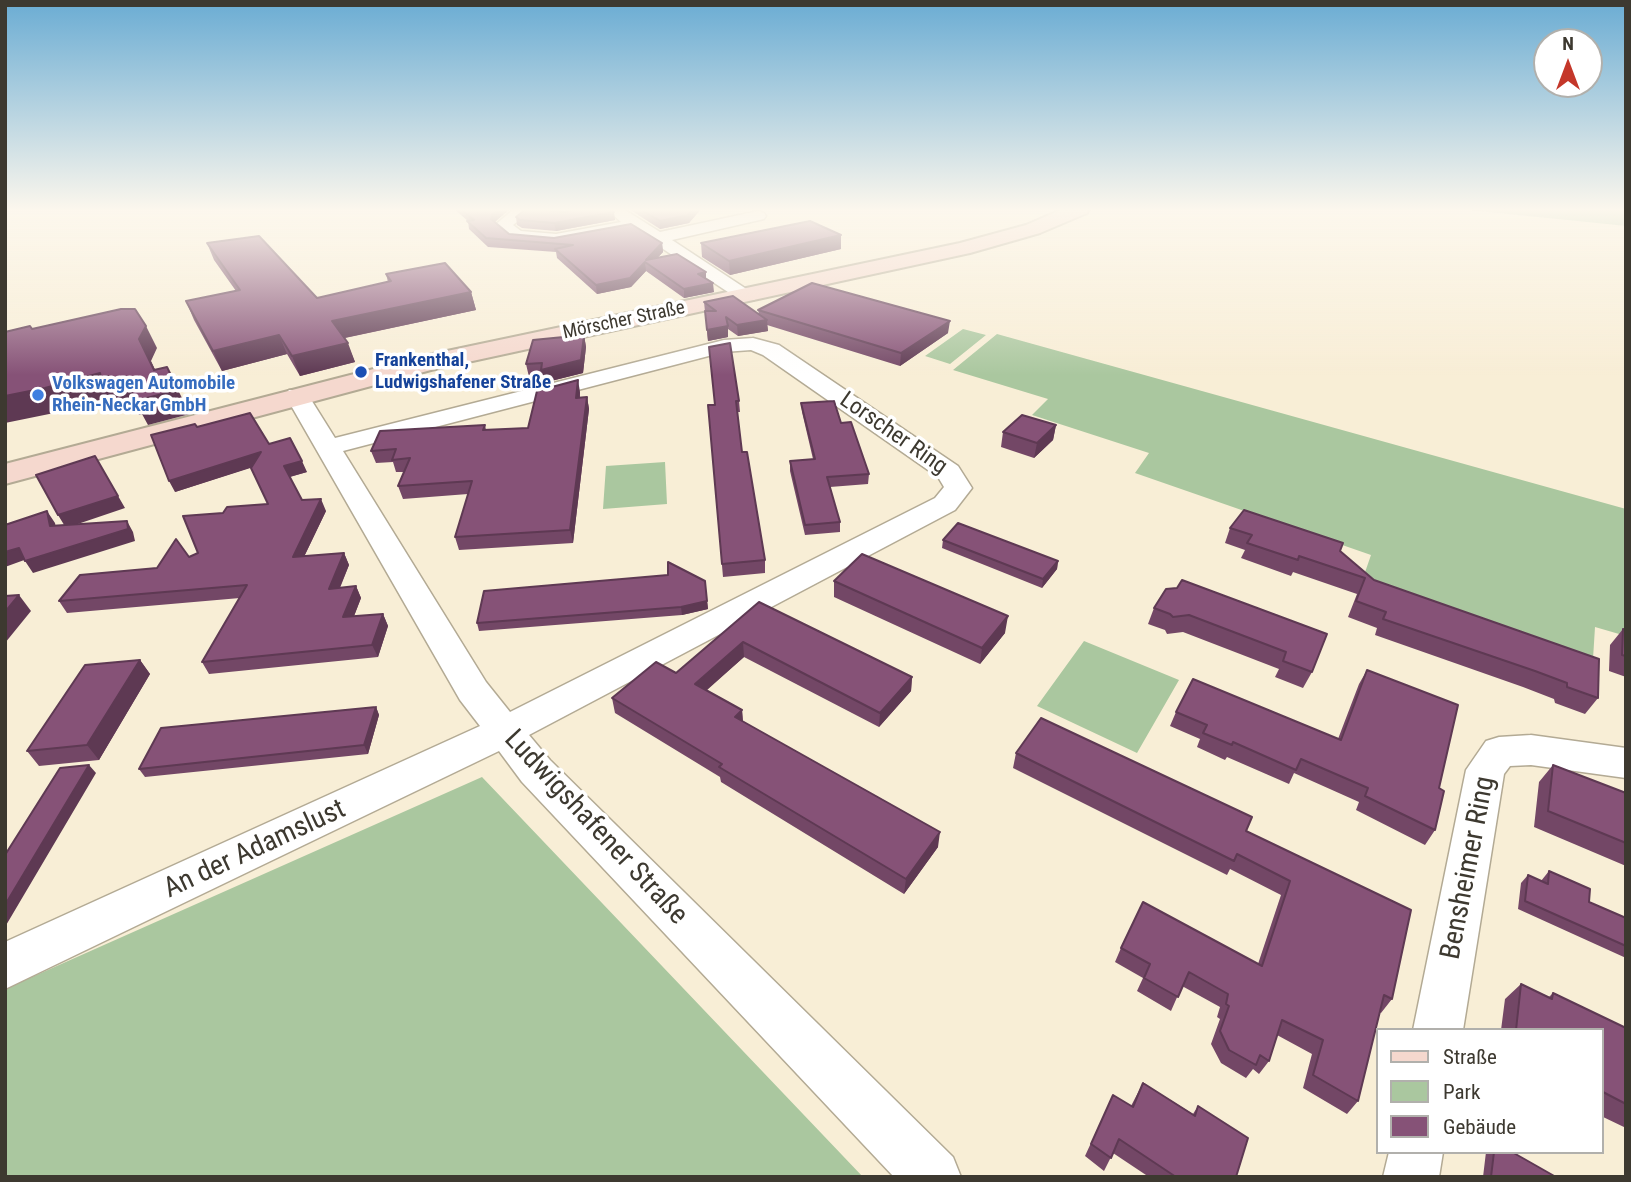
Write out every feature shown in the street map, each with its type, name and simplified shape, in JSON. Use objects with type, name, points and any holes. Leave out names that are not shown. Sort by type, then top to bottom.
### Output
[{"type":"street","points":[[698,264],[747,296]]},
{"type":"street","name":"Mörscher Straße","points":[[5,474],[428,363],[890,264]]},
{"type":"street","name":"Lorscher Ring","points":[[329,447],[724,346],[753,344],[771,350],[950,472],[955,479],[958,488],[945,504],[503,732]]},
{"type":"street","name":"Ludwigshafener Straße","points":[[298,395],[473,691],[503,732],[536,771],[933,1177]]},
{"type":"street","name":"An der Adamslust","points":[[5,967],[503,732]]},
{"type":"street","name":"Bensheimer Ring","points":[[1438,1028],[1485,770],[1499,752],[1531,750],[1626,764]]},
{"type":"street","points":[[1411,1177],[1416,1154]]},
{"type":"green space","points":[[963,329],[986,335],[950,364],[925,356]]},
{"type":"green space","points":[[997,334],[1626,509],[1626,636],[1595,627],[1593,659],[1362,581],[1371,555],[1135,473],[1149,453],[1032,415],[1048,399],[953,370]]},
{"type":"green space","points":[[665,462],[667,504],[603,509],[606,466]]},
{"type":"green space","points":[[1084,641],[1179,680],[1137,753],[1037,706]]},
{"type":"green space","points":[[482,777],[863,1177],[5,1177],[5,989]]},
{"type":"building","points":[[222,264],[285,264],[317,298],[391,281],[386,274],[446,264],[471,292],[332,321],[348,343],[292,356],[279,335],[213,351],[186,301],[240,290]]},
{"type":"building","points":[[572,264],[643,264],[630,278],[596,285]]},
{"type":"building","points":[[648,264],[693,264],[706,272],[698,274],[713,283],[684,289]]},
{"type":"building","points":[[812,283],[950,321],[901,353],[758,310]]},
{"type":"building","points":[[733,296],[767,320],[737,325],[726,317],[728,326],[707,330],[705,311],[716,311],[704,302]]},
{"type":"building","points":[[121,309],[135,309],[146,326],[139,339],[154,370],[167,367],[178,390],[135,401],[131,390],[127,391],[124,385],[111,388],[108,376],[101,378],[100,373],[5,396],[5,332],[30,326],[32,329]]},
{"type":"building","points":[[584,335],[581,360],[541,370],[542,363],[526,364],[533,340]]},
{"type":"building","points":[[730,343],[739,401],[736,401],[742,452],[747,452],[765,560],[722,564],[708,405],[715,405],[709,347]]},
{"type":"building","points":[[578,380],[576,398],[587,397],[570,530],[455,537],[472,481],[398,486],[410,458],[392,460],[396,449],[371,451],[380,431],[485,425],[483,430],[528,428],[537,391]]},
{"type":"building","points":[[834,401],[841,423],[851,422],[869,474],[827,477],[840,522],[805,525],[790,461],[815,459],[801,403]]},
{"type":"building","points":[[250,413],[269,444],[290,438],[302,461],[284,466],[302,500],[321,499],[293,557],[344,553],[329,589],[356,586],[343,617],[383,614],[372,645],[202,662],[247,585],[59,601],[80,575],[157,568],[176,539],[189,557],[198,553],[183,516],[223,513],[227,507],[268,504],[251,468],[261,452],[169,481],[151,435],[195,424],[197,427]]},
{"type":"building","points":[[1022,415],[1056,425],[1037,443],[1003,432]]},
{"type":"building","points":[[95,456],[118,496],[58,515],[36,475]]},
{"type":"building","points":[[1244,510],[1343,543],[1340,551],[1374,580],[1599,659],[1598,698],[1567,687],[1567,683],[1535,671],[1383,619],[1386,612],[1356,601],[1365,578],[1299,556],[1298,560],[1247,543],[1252,535],[1230,528]]},
{"type":"building","points":[[47,511],[50,526],[127,521],[128,529],[25,561],[19,548],[5,552],[5,525]]},
{"type":"building","points":[[958,523],[1058,561],[1043,579],[943,540]]},
{"type":"building","points":[[862,554],[1008,616],[982,648],[834,581]]},
{"type":"building","points":[[668,562],[705,581],[707,601],[681,607],[477,623],[484,591],[668,575]]},
{"type":"building","points":[[1182,580],[1327,634],[1312,672],[1283,661],[1286,652],[1189,615],[1173,617],[1154,608],[1166,589],[1177,588]]},
{"type":"building","points":[[19,595],[5,612],[5,596]]},
{"type":"building","points":[[759,602],[912,677],[880,713],[743,642],[695,684],[742,710],[735,717],[940,832],[906,879],[719,767],[722,764],[612,698],[656,662],[676,673]]},
{"type":"building","points":[[1623,629],[1626,630],[1626,656],[1622,655]]},
{"type":"building","points":[[140,660],[87,745],[27,751],[85,665]]},
{"type":"building","points":[[1367,670],[1458,705],[1439,788],[1444,791],[1435,830],[1365,796],[1368,788],[1301,759],[1296,770],[1233,742],[1232,745],[1203,733],[1207,725],[1176,712],[1193,679],[1341,740]]},
{"type":"building","points":[[376,707],[364,745],[139,769],[161,728]]},
{"type":"building","points":[[1041,718],[1252,817],[1246,831],[1411,910],[1392,999],[1384,995],[1358,1101],[1313,1075],[1323,1040],[1282,1020],[1269,1061],[1260,1055],[1256,1065],[1229,1050],[1220,1031],[1229,1006],[1226,1004],[1228,994],[1189,972],[1178,997],[1144,978],[1150,964],[1121,948],[1143,902],[1262,966],[1290,881],[1237,854],[1234,861],[1016,753]]},
{"type":"building","points":[[89,765],[5,905],[5,855],[60,768]]},
{"type":"building","points":[[1553,765],[1626,793],[1626,843],[1548,811]]},
{"type":"building","points":[[1549,871],[1590,889],[1589,902],[1626,918],[1626,946],[1525,901],[1528,875],[1548,884]]},
{"type":"building","points":[[1521,984],[1552,999],[1553,993],[1626,1028],[1626,1104],[1603,1092],[1603,1028],[1516,1028]]},
{"type":"building","points":[[1143,1083],[1195,1116],[1198,1106],[1248,1138],[1236,1177],[1176,1177],[1119,1139],[1111,1158],[1091,1144],[1113,1095],[1133,1107]]},
{"type":"building","points":[[1494,1154],[1516,1154],[1556,1177],[1491,1177]]},
{"type":"place","name":"Frankenthal, Ludwigshafener Straße","points":[[361,372]]},
{"type":"place","name":"Volkswagen Automobile Rhein-Neckar GmbH","points":[[38,395]]}]
